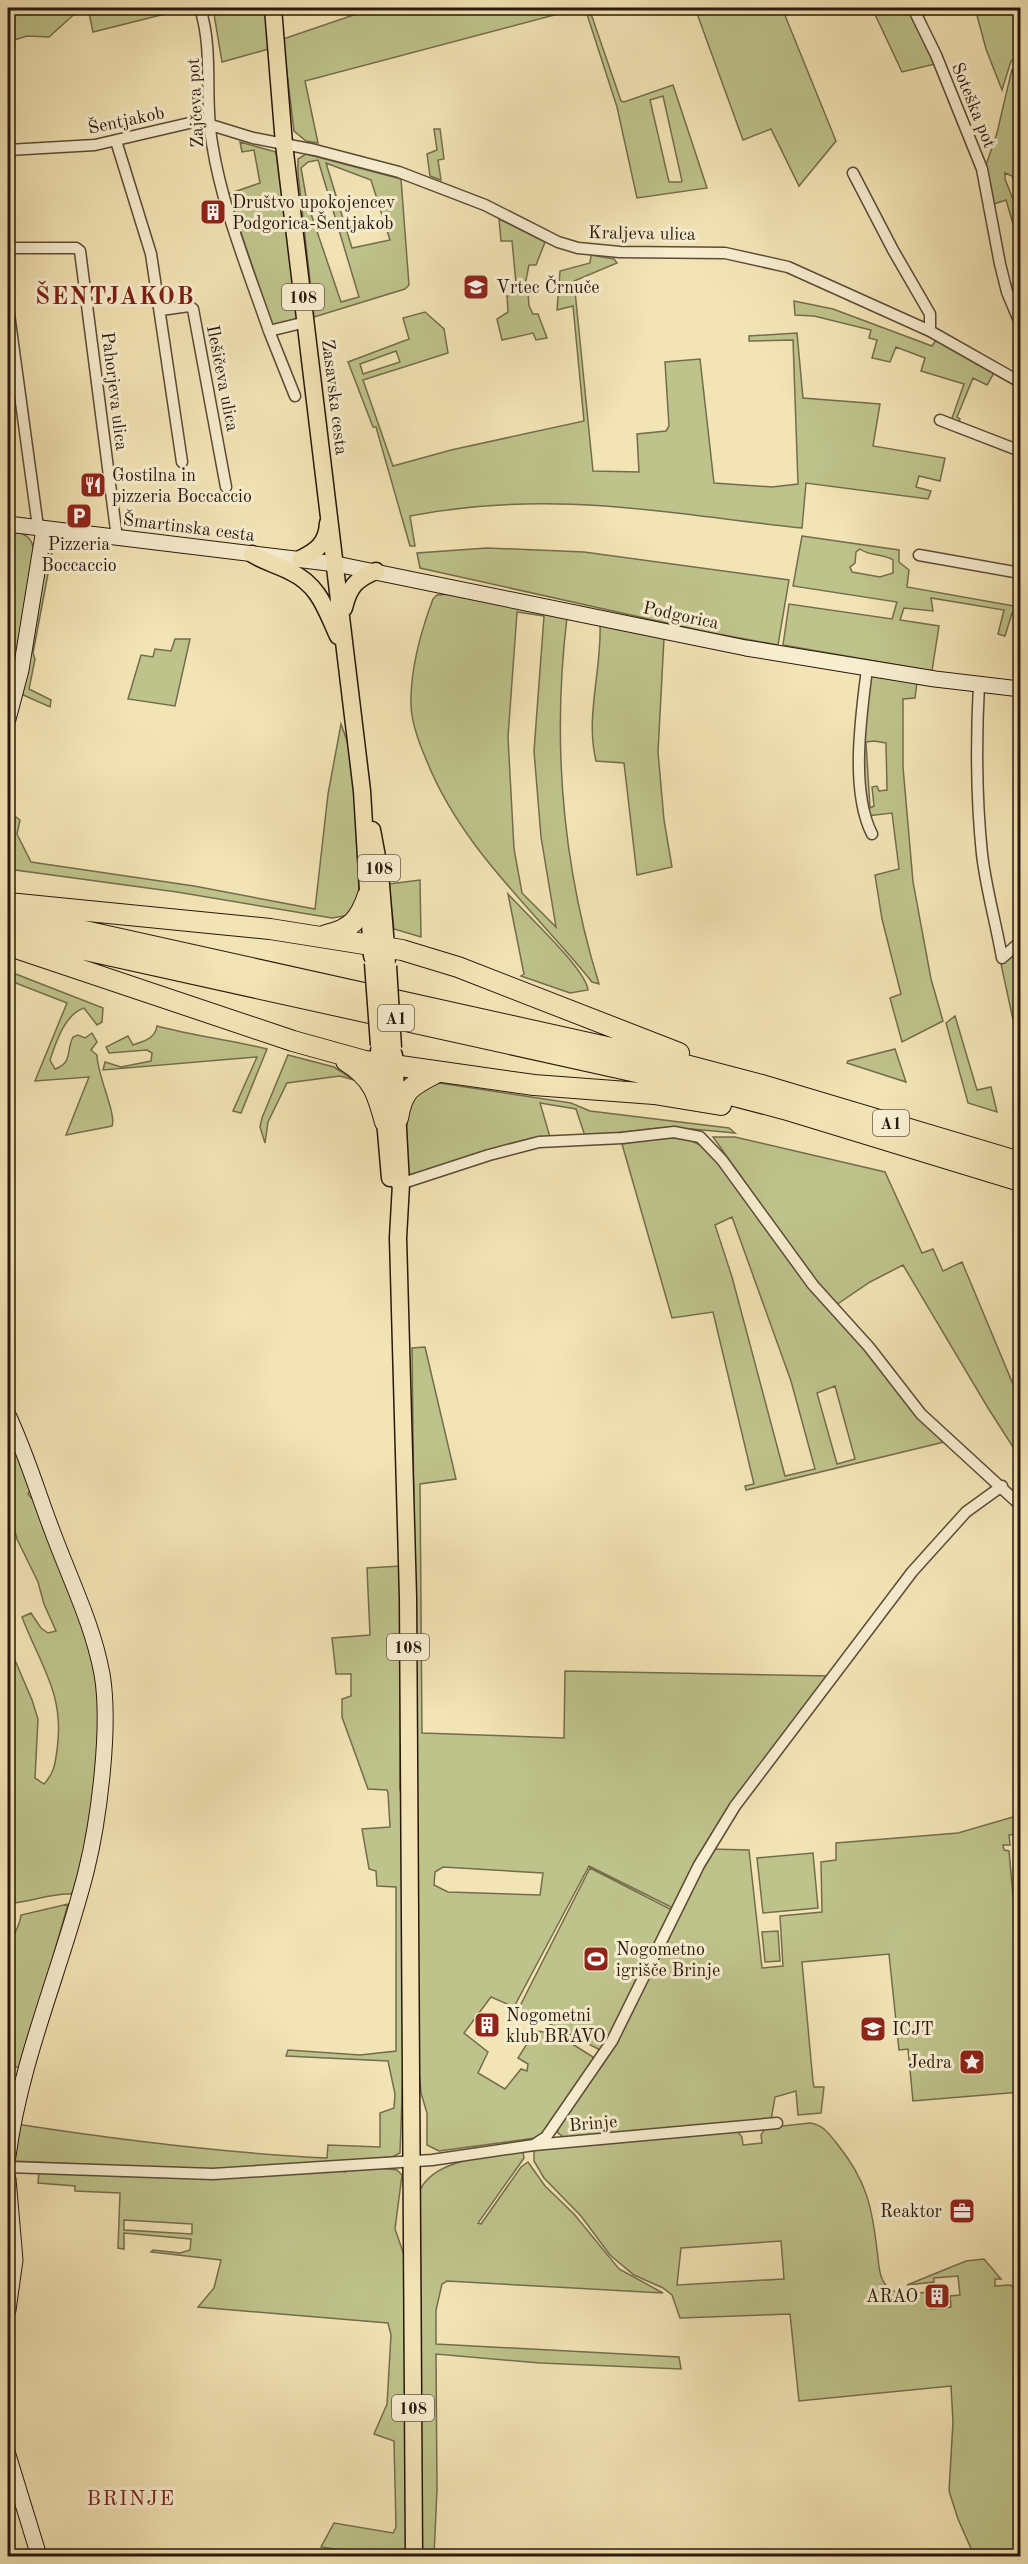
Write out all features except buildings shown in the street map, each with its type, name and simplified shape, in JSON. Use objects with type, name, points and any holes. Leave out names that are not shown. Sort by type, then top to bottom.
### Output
[{"type":"highway","points":[[323,936],[345,930],[354,924],[360,916],[368,894]]},
{"type":"highway","points":[[8,903],[323,936],[379,955],[458,967],[697,1060],[746,1073],[762,1085]]},
{"type":"highway","name":"A1","points":[[8,914],[565,1037],[762,1085],[1020,1162]]},
{"type":"highway","name":"A1","points":[[8,933],[571,1056],[783,1109],[1020,1181]]},
{"type":"highway","points":[[8,945],[344,1059],[366,1076],[392,1120]]},
{"type":"highway","points":[[325,1051],[387,1056],[436,1073],[534,1085],[654,1094],[752,1111],[783,1109]]},
{"type":"highway","points":[[392,1120],[407,1090],[436,1073]]},
{"type":"main road","name":"Zasavska cesta","points":[[273,8],[285,144],[362,791],[368,894],[379,955]]},
{"type":"main road","points":[[300,559],[310,555],[325,542],[329,501]]},
{"type":"main road","points":[[252,554],[303,578],[314,588],[325,603],[344,648]]},
{"type":"main road","points":[[341,617],[352,584],[361,577],[376,571]]},
{"type":"main road","name":"Zasavska cesta","points":[[362,791],[380,873],[379,955]]},
{"type":"main road","name":"108","points":[[379,955],[396,1185],[408,1585],[414,2556]]},
{"type":"street","name":"Zajčeva pot","points":[[200,8],[208,33],[209,126],[225,195],[269,331],[295,396]]},
{"type":"street","name":"Soteška pot","points":[[913,8],[936,55],[982,169],[1000,264],[1007,292],[1020,323]]},
{"type":"street","name":"Šentjakob","points":[[8,150],[50,150],[116,141],[194,122],[285,144]]},
{"type":"street","points":[[116,141],[148,245],[161,310],[182,462]]},
{"type":"street","name":"Kraljeva ulica","points":[[285,144],[399,172],[485,205],[558,242],[578,248],[620,252],[716,252],[764,260],[805,274],[930,331],[1020,382]]},
{"type":"street","points":[[853,173],[930,314],[930,331]]},
{"type":"street","name":"Pahorjeva ulica","points":[[8,248],[76,248],[80,251],[117,538]]},
{"type":"street","name":"Ilešičeva ulica","points":[[161,310],[189,306],[193,309],[226,487]]},
{"type":"street","points":[[8,307],[41,528],[23,660],[8,718]]},
{"type":"street","points":[[269,331],[306,322]]},
{"type":"street","points":[[940,420],[1020,451]]},
{"type":"street","points":[[8,524],[41,528]]},
{"type":"street","name":"Šmartinska cesta","points":[[41,528],[336,564]]},
{"type":"street","points":[[919,555],[1020,573]]},
{"type":"street","name":"Podgorica","points":[[336,564],[699,639],[867,669],[1020,689]]},
{"type":"street","points":[[867,669],[860,757],[864,810],[873,834]]},
{"type":"street","points":[[979,684],[976,749],[979,816],[983,856],[1002,958],[1020,942]]},
{"type":"street","points":[[396,1185],[489,1155],[540,1142],[621,1138],[674,1132],[700,1137],[722,1160],[813,1285],[869,1347],[921,1414],[1002,1486],[1020,1505]]},
{"type":"street","points":[[8,1415],[90,1629],[102,1676],[104,1724],[99,1807],[86,1872],[25,2073],[13,2117],[8,2156]]},
{"type":"street","points":[[534,2145],[546,2137],[612,2041],[699,1865],[735,1806],[912,1572],[966,1512],[1002,1486]]},
{"type":"street","name":"Brinje","points":[[8,2167],[213,2174],[412,2162],[534,2145],[777,2123]]},
{"type":"street","points":[[8,2179],[15,2260],[8,2310]]},
{"type":"street","points":[[8,2455],[39,2556]]},
{"type":"green space","points":[[8,8],[81,8],[49,37],[27,36],[8,42]]},
{"type":"green space","points":[[88,8],[189,8],[93,32]]},
{"type":"green space","points":[[213,8],[268,8],[269,49],[222,62]]},
{"type":"green space","points":[[374,8],[581,8],[305,81],[318,143],[306,141],[294,131],[283,39]]},
{"type":"green space","points":[[585,8],[589,8],[621,101],[624,102],[673,85],[707,188],[637,198],[617,107]],"holes":[[[663,96],[682,181],[669,182],[650,100]]]},
{"type":"green space","points":[[695,8],[782,8],[836,141],[799,186],[771,129],[743,140]]},
{"type":"green space","points":[[872,8],[908,8],[935,64],[902,72]]},
{"type":"green space","points":[[975,8],[1020,8],[1020,57],[1011,61],[1002,90],[986,49]]},
{"type":"green space","points":[[1012,69],[1020,104],[1020,199],[1012,176],[1005,173],[1005,179],[1020,217],[1018,241],[1006,200],[994,204],[986,165],[997,133]]},
{"type":"green space","points":[[434,129],[440,129],[444,159],[438,160],[441,180],[430,176],[427,154],[437,150]]},
{"type":"green space","points":[[240,142],[276,152],[298,309],[296,320],[272,325],[228,194],[260,183],[254,150],[242,152]]},
{"type":"green space","points":[[306,154],[401,179],[409,285],[405,289],[314,317],[298,159]],"holes":[[[318,160],[359,297],[341,302],[307,202],[301,168],[308,162]],[[326,163],[371,180],[390,240],[352,248]]]},
{"type":"green space","points":[[499,219],[545,242],[536,265],[529,265],[524,290],[528,292],[529,306],[533,314],[538,314],[547,338],[536,340],[533,333],[502,340],[497,319],[508,312],[507,296],[517,294],[512,241],[501,241]]},
{"type":"green space","points":[[591,255],[614,259],[617,263],[574,281],[593,471],[639,472],[637,434],[666,431],[669,426],[665,362],[700,359],[714,483],[772,487],[798,484],[793,340],[749,341],[749,336],[797,333],[803,398],[880,404],[873,446],[945,458],[940,481],[919,476],[916,487],[931,491],[928,499],[806,483],[802,528],[607,506],[511,504],[462,508],[410,516],[415,546],[410,546],[376,427],[373,427],[348,362],[409,339],[403,318],[425,312],[444,329],[448,353],[363,380],[393,466],[451,450],[584,421],[573,306],[557,310],[560,271],[590,263]],"holes":[[[396,351],[400,362],[363,374],[360,364]]]},
{"type":"green space","points":[[794,301],[833,309],[932,346],[936,340],[995,371],[987,385],[973,378],[957,417],[960,419],[958,424],[951,421],[964,384],[921,371],[925,358],[896,347],[890,362],[872,358],[877,340],[869,338],[871,330],[814,316],[795,315]]},
{"type":"green space","points":[[8,529],[19,532],[30,539],[34,555],[8,702]]},
{"type":"green space","points":[[802,536],[899,550],[899,562],[909,570],[907,587],[1020,607],[1020,614],[1012,613],[1005,636],[998,634],[1004,610],[931,598],[933,611],[904,608],[900,620],[939,626],[932,671],[783,645],[789,604],[892,619],[897,602],[793,586]],"holes":[[[860,549],[893,560],[893,573],[880,577],[852,572],[850,567],[855,563],[856,552]]]},
{"type":"green space","points":[[54,542],[33,653],[35,659],[29,689],[51,700],[50,707],[21,694],[50,543]]},
{"type":"green space","points":[[487,548],[584,552],[789,580],[778,645],[707,632],[420,568],[417,553]]},
{"type":"green space","points":[[453,594],[567,617],[560,710],[564,802],[576,894],[599,984],[592,982],[478,849],[458,821],[423,753],[412,713],[412,679],[424,624],[433,599],[437,595]],"holes":[[[517,612],[544,616],[534,751],[541,837],[556,927],[522,893],[514,849],[508,737]]]},
{"type":"green space","points":[[600,624],[664,638],[658,752],[664,820],[672,867],[637,875],[624,763],[596,761],[593,744],[592,727]]},
{"type":"green space","points":[[175,639],[190,639],[175,706],[128,699],[141,655],[153,657],[155,649],[171,651]]},
{"type":"green space","points":[[871,675],[917,682],[915,698],[903,699],[903,767],[913,882],[931,979],[943,1021],[902,1042],[890,998],[901,994],[882,919],[875,875],[899,869],[892,813],[867,816],[865,811],[862,736]],"holes":[[[866,742],[886,743],[887,790],[879,791],[877,786],[872,787],[874,806],[870,808]]]},
{"type":"green space","points":[[341,724],[351,752],[357,806],[359,900],[350,915],[332,918],[177,892],[8,869],[8,811],[20,820],[17,834],[31,862],[194,886],[315,909],[328,794]]},
{"type":"green space","points":[[420,880],[421,937],[394,929],[389,884]]},
{"type":"green space","points":[[508,894],[566,955],[585,981],[588,990],[570,993],[521,976],[524,974]]},
{"type":"green space","points":[[1020,951],[1020,1052],[1001,964]]},
{"type":"green space","points":[[8,971],[103,1008],[102,1022],[97,1025],[84,1008],[77,1011],[66,1022],[50,1060],[55,1069],[61,1066],[67,1060],[73,1037],[78,1035],[85,1038],[92,1033],[97,1042],[91,1050],[97,1055],[112,1113],[112,1126],[66,1135],[89,1077],[35,1081],[67,1003],[8,980]]},
{"type":"green space","points":[[955,1016],[977,1090],[991,1087],[997,1112],[968,1103],[946,1023]]},
{"type":"green space","points":[[157,1026],[267,1049],[241,1113],[233,1111],[257,1057],[103,1070],[105,1062],[121,1067],[151,1061],[152,1053],[147,1050],[109,1053],[106,1047],[128,1036],[133,1045],[145,1041],[154,1034]]},
{"type":"green space","points":[[895,1049],[906,1082],[847,1063],[848,1061]]},
{"type":"green space","points":[[288,1055],[334,1067],[354,1080],[340,1076],[287,1083],[268,1122],[265,1143],[260,1127],[262,1118]]},
{"type":"green space","points":[[439,1083],[571,1103],[590,1111],[729,1128],[735,1133],[670,1127],[585,1136],[576,1109],[540,1103],[550,1137],[409,1175],[405,1144],[411,1106],[415,1096],[421,1090]]},
{"type":"green space","points":[[713,1137],[735,1137],[885,1172],[922,1253],[933,1249],[943,1271],[962,1262],[1020,1401],[1020,1458],[903,1265],[870,1282],[836,1305],[804,1265]]},
{"type":"green space","points":[[659,1138],[683,1139],[701,1146],[715,1157],[854,1336],[944,1442],[746,1490],[745,1486],[754,1484],[713,1312],[672,1318],[622,1144]],"holes":[[[732,1217],[791,1381],[815,1469],[785,1476],[732,1277],[715,1225]],[[835,1386],[855,1459],[837,1464],[817,1393]]]},
{"type":"green space","points":[[425,1347],[456,1479],[420,1484],[422,1733],[564,1738],[565,1671],[830,1676],[793,1726],[675,1909],[589,1866],[514,2007],[491,1997],[464,2033],[488,2052],[478,2073],[505,2089],[521,2069],[527,2071],[528,2064],[518,2058],[535,2031],[555,2033],[593,2057],[593,2065],[544,2132],[535,2138],[439,2151],[427,2145],[427,2113],[421,2093],[418,2060],[412,1348]],"holes":[[[443,1867],[543,1873],[540,1895],[448,1892],[434,1885],[435,1872]]]},
{"type":"green space","points":[[8,1424],[31,1489],[28,1494],[38,1506],[85,1626],[96,1674],[100,1704],[100,1734],[94,1795],[77,1885],[71,1894],[13,1903],[8,1911],[8,1644],[38,1719],[35,1778],[44,1784],[55,1764],[59,1730],[58,1713],[50,1681],[22,1617],[31,1613],[41,1628],[48,1633],[56,1631],[44,1604],[38,1582],[17,1539],[8,1507]]},
{"type":"green space","points":[[401,1566],[400,1789],[403,1805],[405,2012],[400,2153],[392,2157],[214,2170],[13,2161],[16,2124],[172,2145],[288,2156],[327,2158],[328,2145],[380,2147],[380,2113],[394,2108],[395,2094],[388,2061],[286,2056],[288,2050],[360,2055],[396,2051],[396,1887],[377,1886],[376,1871],[369,1869],[362,1829],[390,1827],[388,1793],[387,1790],[368,1789],[342,1717],[342,1699],[351,1696],[351,1674],[336,1674],[332,1638],[370,1635],[367,1568]]},
{"type":"green space","points":[[1020,1815],[1020,1834],[1009,1835],[1010,1845],[1003,1845],[1004,1850],[1009,1851],[1020,1974],[1020,2092],[913,2101],[908,2049],[899,2050],[889,1954],[802,1962],[813,2082],[814,2087],[824,2087],[821,2113],[798,2115],[796,2091],[775,2097],[771,2120],[565,2138],[558,2133],[558,2126],[603,2062],[711,1849],[749,1850],[762,1968],[783,1966],[780,1916],[822,1912],[821,1862],[836,1860],[836,1843],[958,1833]]},
{"type":"green space","points":[[813,1853],[818,1908],[763,1913],[757,1858]]},
{"type":"green space","name":"Nogometno igrišče Brinje","points":[[590,1868],[674,1911],[602,2051],[519,2008]]},
{"type":"green space","points":[[68,1904],[22,2068],[15,2067],[10,2050],[14,1998],[7,1959],[9,1948],[21,1915]]},
{"type":"green space","points":[[778,1931],[780,1961],[765,1962],[762,1932]]},
{"type":"green space","points":[[815,2124],[826,2131],[838,2145],[855,2170],[866,2194],[873,2220],[880,2270],[885,2285],[889,2288],[913,2294],[929,2292],[931,2309],[951,2307],[950,2296],[960,2295],[958,2276],[934,2278],[934,2282],[907,2285],[966,2261],[984,2259],[1001,2279],[995,2279],[995,2286],[1010,2285],[1020,2291],[1020,2556],[958,2556],[973,2553],[949,2491],[953,2422],[951,2386],[799,2401],[790,2314],[680,2318],[672,2295],[663,2288],[634,2275],[610,2255],[581,2216],[544,2178],[534,2161],[534,2150],[737,2131],[742,2137],[743,2145],[762,2143],[761,2135],[765,2128]],"holes":[[[781,2241],[784,2279],[677,2285],[681,2248]]]},
{"type":"green space","points":[[523,2151],[524,2158],[478,2223],[481,2224],[521,2167],[528,2162],[545,2186],[574,2214],[619,2269],[663,2293],[447,2281],[442,2284],[436,2310],[436,2344],[679,2357],[681,2369],[540,2363],[436,2354],[437,2489],[434,2556],[422,2556],[420,2190],[427,2179],[451,2165],[481,2157]]},
{"type":"green space","points":[[371,2167],[397,2170],[402,2175],[395,2229],[404,2255],[406,2556],[382,2556],[321,2547],[334,2523],[393,2533],[396,2527],[394,2441],[374,2434],[387,2404],[391,2335],[388,2323],[198,2307],[214,2288],[221,2260],[151,2252],[153,2250],[180,2253],[190,2250],[191,2239],[124,2233],[124,2249],[118,2248],[120,2193],[75,2191],[75,2186],[38,2183],[39,2172],[335,2169],[345,2172],[353,2168]],"holes":[[[124,2220],[192,2224],[192,2234],[124,2230]]]},
{"type":"place","name":"Društvo upokojencev Podgorica-Šentjakob","points":[[213,212]]},
{"type":"place","name":"Vrtec Črnuče","points":[[476,287]]},
{"type":"place","name":"Gostilna in pizzeria Boccaccio","points":[[93,485]]},
{"type":"place","name":"Pizzeria Boccaccio","points":[[79,516]]},
{"type":"place","name":"Nogometno igrišče Brinje","points":[[596,1959]]},
{"type":"place","name":"Nogometni klub BRAVO","points":[[487,2025]]},
{"type":"place","name":"ICJT","points":[[873,2029]]},
{"type":"place","name":"Jedra","points":[[972,2062]]},
{"type":"place","name":"Reaktor","points":[[962,2211]]},
{"type":"place","name":"ARAO","points":[[937,2296]]},
{"type":"district","name":"ŠENTJAKOB","points":[[115,296]]},
{"type":"district","name":"BRINJE","points":[[131,2498]]}]
